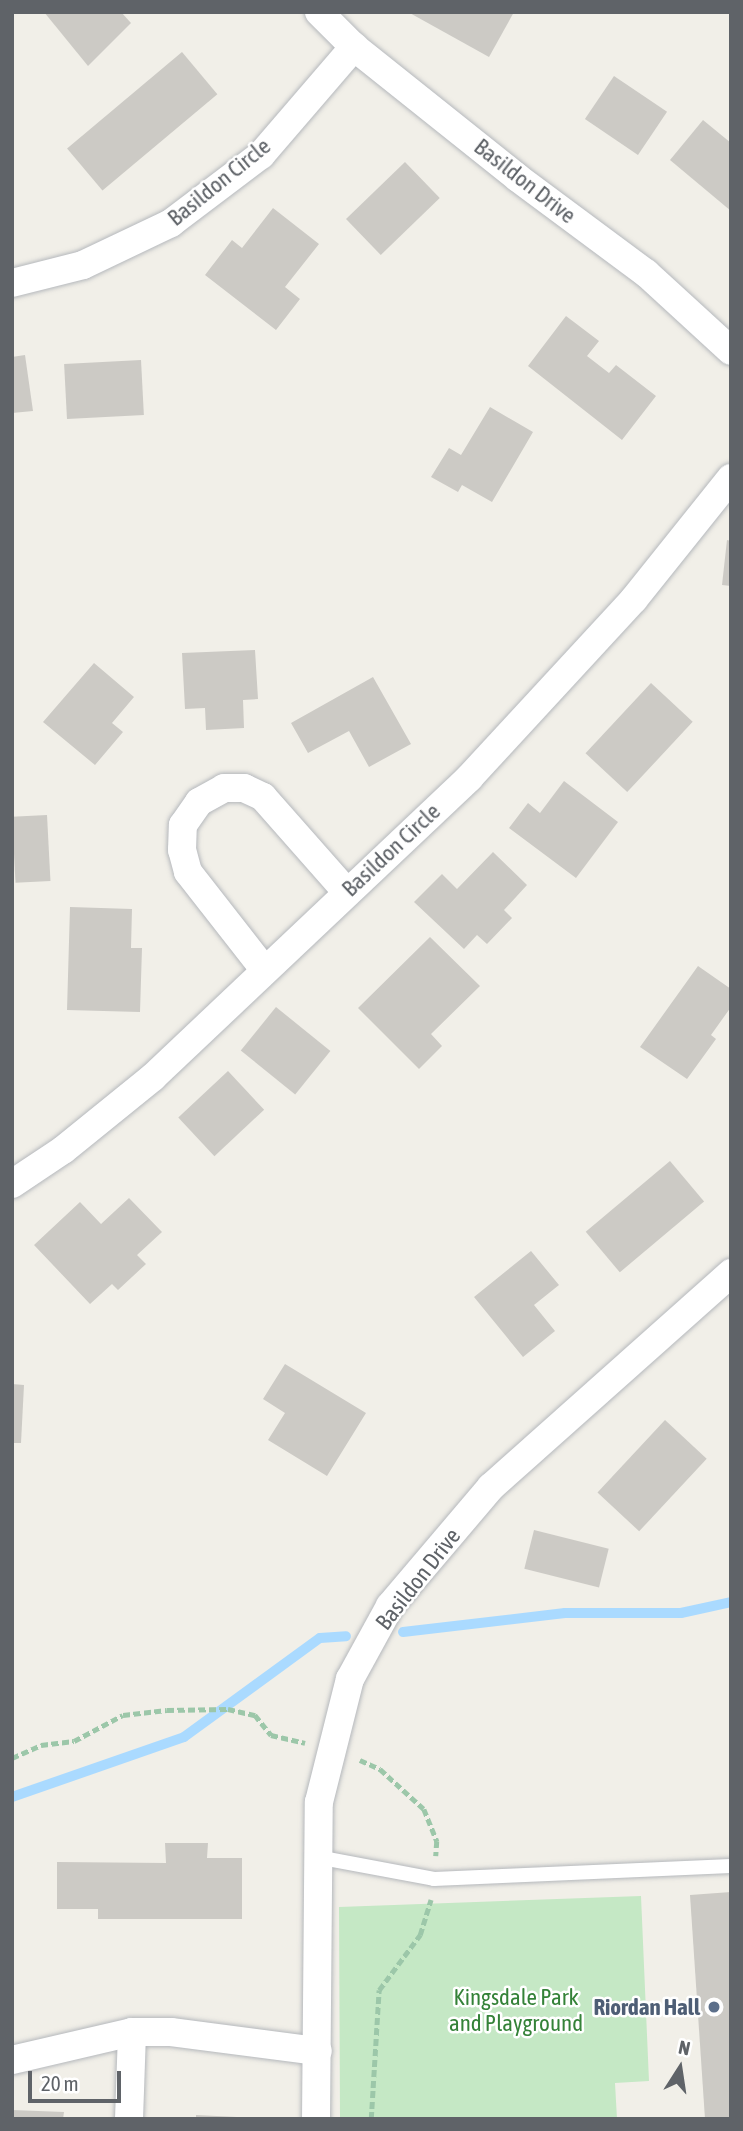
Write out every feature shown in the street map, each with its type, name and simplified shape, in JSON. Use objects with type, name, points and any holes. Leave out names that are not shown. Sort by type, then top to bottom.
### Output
[{"type":"street","name":"Basildon Drive","points":[[318,12],[354,47],[646,273],[731,351]]},
{"type":"street","name":"Basildon Circle","points":[[12,283],[83,265],[171,223],[261,155],[354,47]]},
{"type":"street","name":"Basildon Circle","points":[[12,1184],[63,1150],[153,1077],[263,968],[470,778],[634,600],[731,478]]},
{"type":"street","points":[[263,968],[188,872],[182,850],[183,825],[199,802],[224,788],[244,788],[263,797],[346,891]]},
{"type":"street","name":"Basildon Drive","points":[[316,2119],[317,1857],[322,1789],[350,1679],[390,1606],[491,1487],[731,1273]]},
{"type":"street","points":[[12,2060],[132,2032],[171,2032],[318,2051]]},
{"type":"street","points":[[129,2119],[132,2032]]},
{"type":"lane","points":[[317,1857],[434,1879],[731,1866]]},
{"type":"path","points":[[12,1758],[41,1745],[74,1741],[123,1715],[167,1710],[228,1709],[255,1716],[271,1735],[312,1744]]},
{"type":"path","points":[[358,1759],[380,1769],[424,1809],[437,1841],[436,1861]]},
{"type":"path","points":[[371,2119],[379,1990],[420,1934],[431,1896]]},
{"type":"green space","name":"Kingsdale Park and Playground","points":[[641,1896],[649,2081],[615,2083],[617,2119],[340,2119],[339,1907]]},
{"type":"building","points":[[44,12],[121,12],[131,23],[88,66]]},
{"type":"building","points":[[408,12],[514,12],[489,57]]},
{"type":"building","points":[[182,52],[217,94],[102,191],[67,148]]},
{"type":"building","points":[[614,76],[667,112],[638,155],[585,119]]},
{"type":"building","points":[[703,120],[731,143],[731,211],[670,160]]},
{"type":"building","points":[[405,162],[440,198],[381,255],[346,219]]},
{"type":"building","points":[[273,208],[319,244],[285,287],[300,299],[276,330],[205,275],[232,240],[242,248]]},
{"type":"building","points":[[566,316],[599,341],[587,356],[609,373],[616,365],[656,396],[622,440],[528,366]]},
{"type":"building","points":[[25,355],[33,411],[12,413],[12,357]]},
{"type":"building","points":[[141,360],[144,415],[67,419],[64,364]]},
{"type":"building","points":[[490,407],[533,432],[492,502],[462,485],[458,492],[431,477],[449,448],[461,455]]},
{"type":"building","points":[[727,540],[731,541],[731,586],[722,585]]},
{"type":"building","points":[[255,650],[258,699],[243,700],[244,728],[206,730],[205,708],[185,709],[182,653]]},
{"type":"building","points":[[94,663],[134,697],[112,723],[123,732],[95,765],[43,722]]},
{"type":"building","points":[[373,677],[411,744],[369,767],[349,731],[308,753],[291,723]]},
{"type":"building","points":[[651,683],[693,722],[627,792],[586,753]]},
{"type":"building","points":[[564,781],[618,822],[576,878],[509,828],[528,803],[540,813]]},
{"type":"building","points":[[47,815],[50,881],[16,883],[12,817]]},
{"type":"building","points":[[493,852],[527,885],[504,910],[512,918],[487,944],[477,935],[464,949],[414,902],[442,874],[457,889]]},
{"type":"building","points":[[70,907],[132,909],[131,948],[142,948],[140,1012],[67,1010]]},
{"type":"building","points":[[430,937],[480,986],[431,1034],[442,1046],[419,1069],[358,1008]]},
{"type":"building","points":[[698,966],[731,989],[731,1007],[711,1035],[716,1039],[687,1079],[640,1047]]},
{"type":"building","points":[[276,1007],[330,1051],[295,1095],[241,1051]]},
{"type":"building","points":[[228,1071],[264,1110],[214,1156],[178,1117]]},
{"type":"building","points":[[670,1161],[704,1202],[620,1272],[586,1232]]},
{"type":"building","points":[[129,1198],[162,1232],[137,1255],[146,1264],[118,1290],[112,1284],[90,1304],[34,1245],[80,1202],[101,1224]]},
{"type":"building","points":[[531,1251],[559,1285],[534,1305],[555,1331],[523,1357],[474,1297]]},
{"type":"building","points":[[285,1364],[366,1413],[327,1476],[268,1440],[285,1413],[263,1399]]},
{"type":"building","points":[[12,1384],[24,1385],[21,1443],[12,1443]]},
{"type":"building","points":[[665,1420],[707,1459],[639,1531],[597,1492]]},
{"type":"building","points":[[534,1530],[609,1549],[599,1587],[524,1569]]},
{"type":"building","points":[[165,1843],[208,1843],[207,1858],[242,1858],[242,1919],[98,1919],[98,1909],[57,1909],[57,1862],[166,1863]]},
{"type":"building","name":"Riordan Hall","points":[[731,1892],[731,2119],[705,2119],[690,1895]]},
{"type":"building","points":[[12,2110],[64,2112],[63,2119],[12,2119]]},
{"type":"building","points":[[196,2115],[237,2117],[237,2119],[196,2119]]},
{"type":"waterway","points":[[403,1632],[565,1613],[681,1613],[731,1602]]},
{"type":"waterway","points":[[12,1797],[184,1737],[320,1638],[346,1636]]},
{"type":"place","name":"Riordan Hall","points":[[714,2007]]}]
